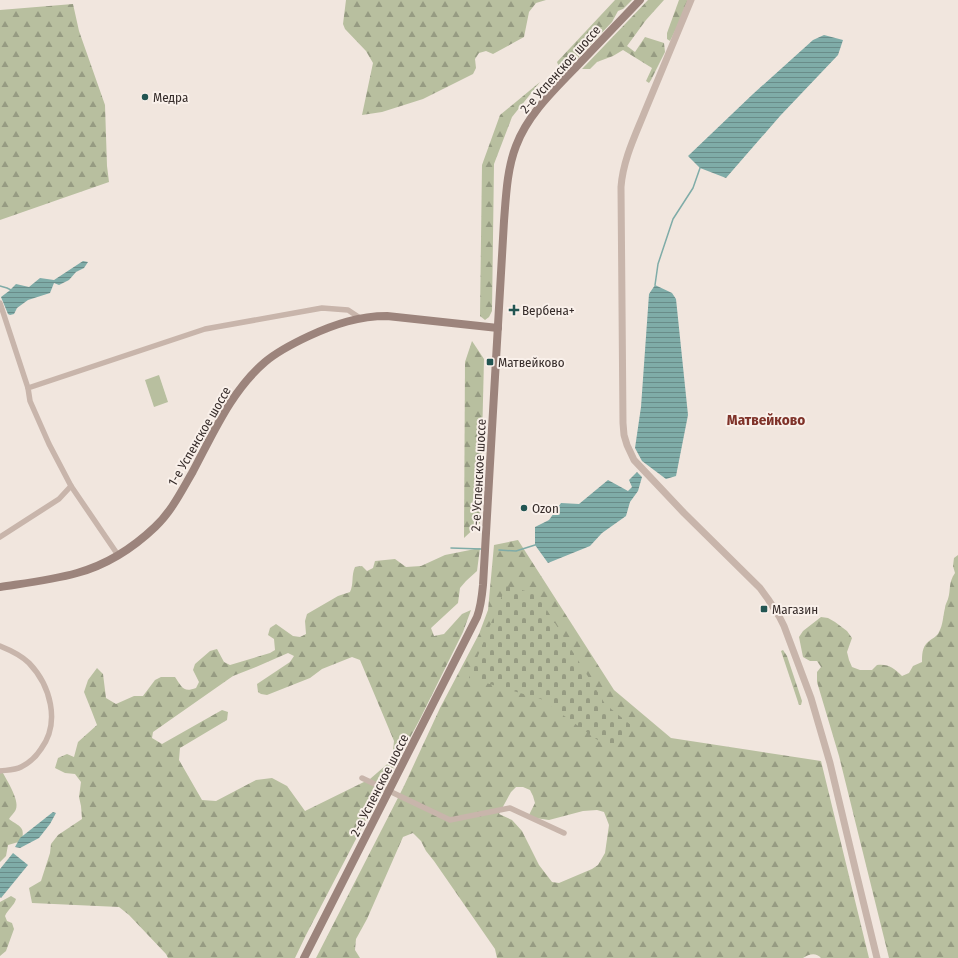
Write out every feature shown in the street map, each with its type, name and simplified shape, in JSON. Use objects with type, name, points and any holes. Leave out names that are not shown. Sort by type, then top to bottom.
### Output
[{"type":"main road","name":"2-е Успенское шоссе","points":[[304,958],[478,617],[483,585],[506,189],[511,160],[525,126],[537,110],[640,0]]},
{"type":"main road","name":"1-е Успенское шоссе","points":[[0,588],[77,573],[104,563],[132,546],[155,527],[169,511],[183,489],[222,418],[238,392],[252,375],[266,362],[304,338],[322,330],[360,318],[373,316],[387,316],[498,328]]},
{"type":"street","points":[[691,0],[641,120],[622,175],[624,429],[626,445],[634,460],[646,473],[752,579],[768,599],[781,620],[811,698],[830,763],[878,958]]},
{"type":"street","points":[[0,302],[28,388],[30,401],[49,444],[71,486],[118,555]]},
{"type":"street","points":[[28,388],[205,329],[322,308],[348,310],[360,318]]},
{"type":"street","points":[[0,537],[60,499],[71,486]]},
{"type":"street","points":[[0,646],[15,652],[28,661],[37,672],[44,684],[49,698],[51,725],[48,736],[38,755],[20,768],[0,771]]},
{"type":"street","points":[[362,778],[450,820],[510,808],[564,833]]},
{"type":"green space","points":[[346,0],[546,0],[536,3],[529,12],[524,37],[493,54],[486,51],[479,53],[475,59],[476,68],[473,74],[423,99],[382,112],[362,115],[373,63],[366,51],[345,29],[343,24]]},
{"type":"green space","points":[[615,0],[632,0],[623,9],[618,11],[612,22],[558,78],[559,67],[557,62]]},
{"type":"green space","points":[[648,0],[664,0],[646,20],[627,46],[635,52],[645,37],[664,43],[665,52],[649,83],[646,81],[652,68],[623,50],[613,56],[597,62],[590,69],[582,69]]},
{"type":"green space","points":[[679,0],[688,0],[670,41],[667,39],[667,33]]},
{"type":"green space","points":[[73,4],[79,31],[105,105],[109,182],[0,220],[0,10]]},
{"type":"green space","points":[[540,82],[512,117],[494,164],[492,311],[489,317],[485,320],[480,316],[482,165],[500,115]]},
{"type":"green space","points":[[472,341],[484,359],[480,523],[464,538],[465,362]]},
{"type":"green space","points":[[159,375],[168,402],[154,407],[145,380]]},
{"type":"green space","points":[[518,540],[614,690],[671,738],[821,761],[869,958],[821,958],[812,954],[803,958],[497,958],[495,949],[426,851],[421,841],[413,833],[403,837],[367,919],[356,939],[355,950],[360,958],[316,958],[404,786],[440,708],[479,634],[488,610],[494,545]],"holes":[[[516,787],[523,787],[530,790],[533,796],[535,803],[529,815],[535,818],[549,820],[583,811],[597,810],[604,812],[609,825],[605,853],[598,865],[559,883],[552,882],[539,865],[522,831],[512,820],[499,814],[511,792]]]},
{"type":"green space","points":[[480,548],[477,571],[460,588],[458,603],[431,628],[434,636],[444,634],[462,614],[471,610],[463,632],[419,721],[295,958],[168,958],[166,954],[129,915],[119,907],[32,903],[29,888],[41,881],[50,853],[51,844],[58,835],[82,819],[79,797],[81,782],[75,774],[65,773],[55,768],[58,758],[67,754],[74,757],[78,742],[97,725],[84,692],[88,680],[97,668],[103,674],[106,698],[116,704],[134,696],[143,696],[155,680],[161,677],[175,677],[183,688],[188,690],[196,688],[199,682],[193,670],[195,664],[210,651],[217,649],[224,662],[230,665],[270,653],[275,650],[274,639],[268,635],[270,628],[276,624],[293,636],[300,637],[306,634],[305,621],[307,614],[338,596],[350,592],[355,567],[362,566],[367,571],[373,568],[375,561],[395,559],[406,567],[421,566],[445,555]],"holes":[[[288,653],[294,656],[290,662],[257,684],[258,692],[267,695],[310,678],[322,669],[352,657],[360,660],[394,741],[392,760],[370,779],[305,811],[287,786],[272,778],[256,780],[216,801],[202,800],[179,760],[180,748],[227,720],[228,712],[222,710],[162,744],[152,738],[153,732],[233,676]]]},
{"type":"green space","points":[[958,555],[958,958],[889,958],[839,756],[817,682],[817,672],[821,667],[817,661],[810,661],[803,657],[799,637],[803,631],[821,617],[828,618],[847,631],[852,638],[847,652],[852,667],[860,670],[872,670],[877,665],[885,665],[894,669],[902,676],[909,673],[913,666],[922,662],[923,649],[928,642],[937,635],[940,629],[949,595],[950,583],[955,573],[953,566],[954,558]]},
{"type":"green space","points":[[506,586],[537,594],[605,704],[632,726],[610,749],[541,699],[469,678]]},
{"type":"green space","points":[[783,650],[787,656],[802,701],[801,705],[799,705],[781,651]]},
{"type":"green space","points":[[0,768],[11,788],[17,805],[14,813],[9,819],[21,827],[23,836],[22,841],[8,845],[6,856],[0,862]]},
{"type":"green space","points":[[11,896],[16,899],[5,916],[7,921],[12,923],[14,929],[6,951],[0,956],[0,902]]},
{"type":"water","points":[[824,35],[843,40],[838,55],[780,116],[726,178],[700,168],[688,156],[753,94],[813,40]]},
{"type":"water","points":[[83,261],[88,262],[84,268],[76,272],[69,280],[59,285],[54,283],[50,293],[28,300],[17,308],[14,314],[8,314],[1,297],[16,284],[29,287],[40,278],[54,280]]},
{"type":"water","points":[[655,285],[672,293],[676,299],[688,415],[676,476],[666,479],[642,461],[635,448],[641,407],[649,294]]},
{"type":"water","points":[[637,472],[642,477],[638,491],[630,502],[626,516],[602,533],[590,546],[548,563],[535,545],[535,527],[549,520],[561,503],[579,504],[608,480],[628,491],[632,487],[629,480]]},
{"type":"water","points":[[53,812],[56,813],[50,824],[39,838],[20,848],[15,847],[20,838]]},
{"type":"water","points":[[13,853],[28,865],[1,898],[0,869]]},
{"type":"waterway","points":[[655,285],[658,264],[673,219],[693,188],[700,168]]},
{"type":"waterway","points":[[0,286],[11,290]]},
{"type":"waterway","points":[[499,550],[516,551],[535,545]]},
{"type":"waterway","points":[[451,548],[481,549]]},
{"type":"place","name":"Медра","points":[[145,97]]},
{"type":"place","name":"Вербена+","points":[[514,310]]},
{"type":"place","name":"Матвейково","points":[[490,362]]},
{"type":"place","name":"Ozon","points":[[524,508]]},
{"type":"place","name":"Магазин","points":[[764,609]]},
{"type":"district","name":"Матвейково","points":[[766,420]]}]
